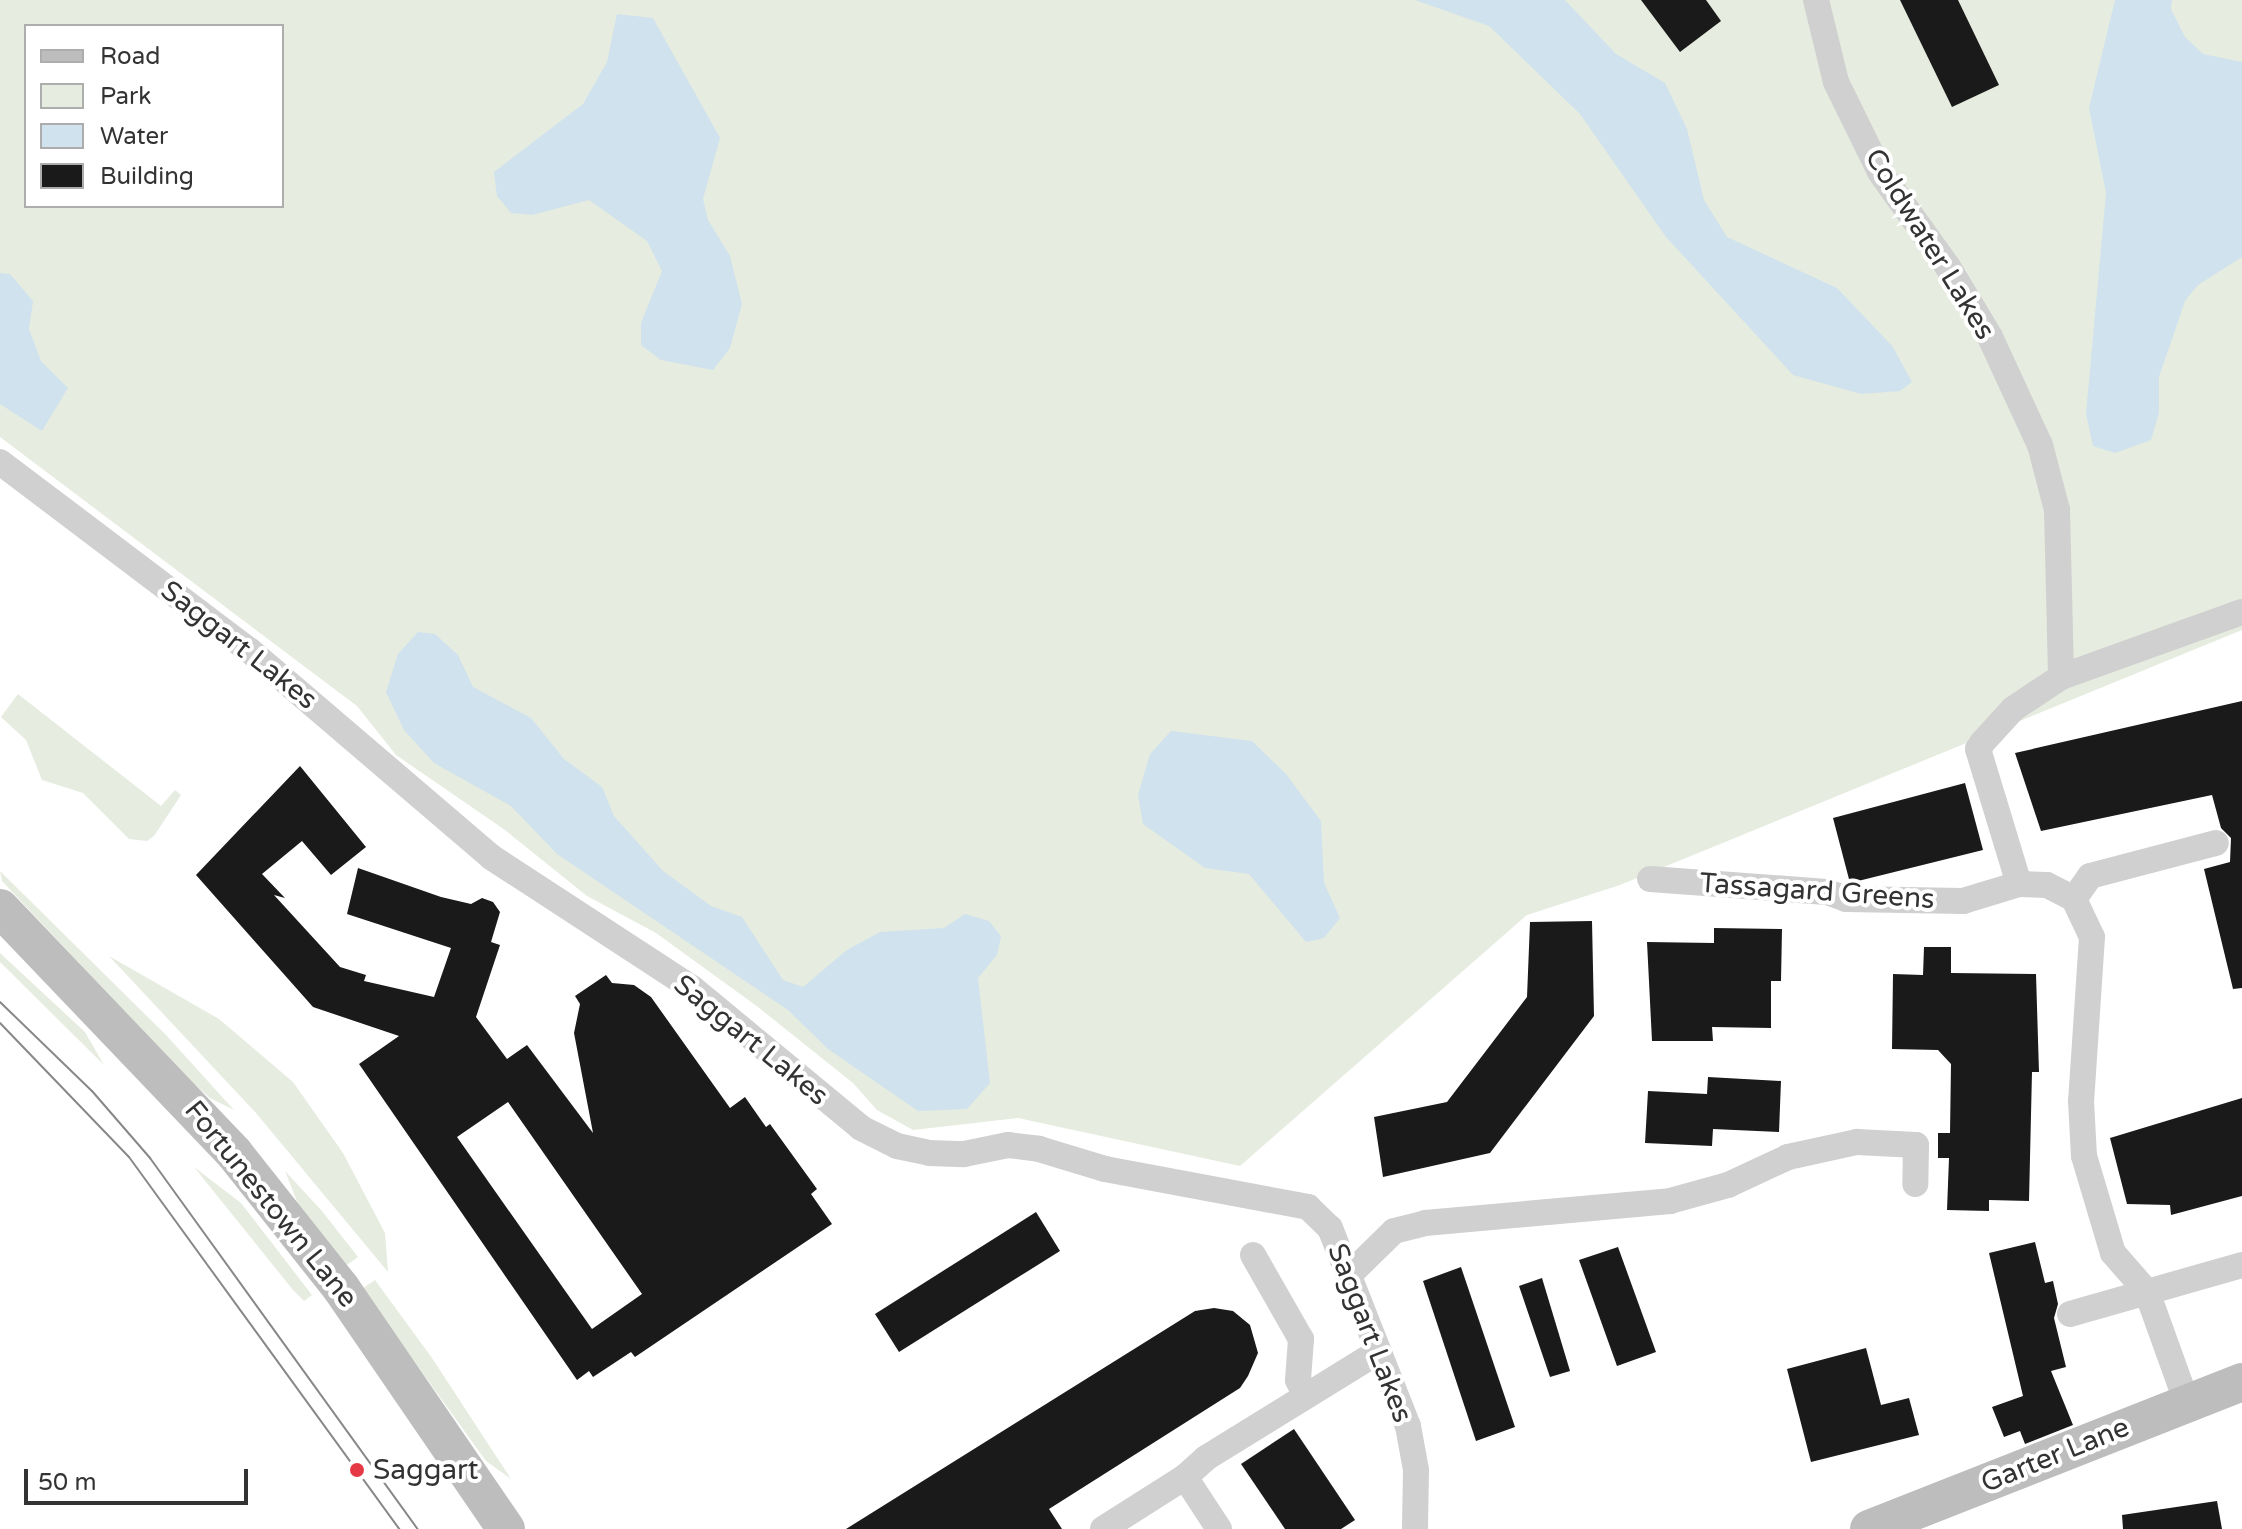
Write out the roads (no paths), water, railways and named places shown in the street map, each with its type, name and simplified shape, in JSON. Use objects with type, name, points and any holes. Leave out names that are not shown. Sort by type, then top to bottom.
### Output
[{"type":"street","name":"Coldwater Lakes","points":[[1816,0],[1836,82],[1880,172],[1990,337],[2040,445],[2057,510],[2061,677]]},
{"type":"street","name":"Saggart Lakes","points":[[0,462],[260,659],[491,857],[692,988],[861,1128],[897,1146],[929,1153],[964,1154],[1008,1145],[1212,1190],[1290,1200],[1308,1207],[1330,1228],[1408,1426],[1416,1470],[1415,1529]]},
{"type":"street","points":[[2019,884],[1978,749],[2013,709],[2061,677],[2242,612]]},
{"type":"street","points":[[2187,1403],[2147,1292],[2113,1253],[2084,1156],[2081,1101],[2092,937],[2074,899],[2090,876],[2216,843]]},
{"type":"street","name":"Tassagard Greens","points":[[1650,879],[1827,892],[1846,899],[1963,901],[2019,884],[2047,885],[2074,899]]},
{"type":"street","name":"Fortunestown Lane","points":[[0,908],[184,1096],[281,1212],[382,1345],[506,1529]]},
{"type":"street","points":[[1348,1276],[1394,1231],[1425,1223],[1670,1201],[1728,1185],[1788,1157],[1857,1142],[1916,1145],[1915,1184]]},
{"type":"street","points":[[1253,1255],[1301,1339],[1298,1380],[1305,1394]]},
{"type":"street","points":[[2070,1314],[2242,1265]]},
{"type":"street","points":[[1103,1529],[1305,1394],[1379,1351]]},
{"type":"street","name":"Garter Lane","points":[[1869,1529],[2242,1382]]},
{"type":"street","points":[[1185,1477],[1219,1529]]},
{"type":"water","points":[[1415,0],[1565,0],[1616,54],[1665,83],[1687,129],[1704,200],[1727,237],[1837,288],[1893,347],[1912,382],[1900,391],[1861,394],[1793,375],[1666,237],[1580,114],[1489,26]]},
{"type":"water","points":[[2115,0],[2172,0],[2171,9],[2185,37],[2203,54],[2242,62],[2242,257],[2198,285],[2185,301],[2159,377],[2159,413],[2151,440],[2115,453],[2093,446],[2086,414],[2106,193],[2089,108]]},
{"type":"water","points":[[617,14],[653,18],[720,138],[703,199],[708,220],[730,256],[742,304],[730,348],[713,370],[661,360],[641,345],[641,323],[662,271],[647,241],[589,200],[532,215],[511,213],[497,196],[494,172],[583,104],[607,62]]},
{"type":"water","points":[[0,273],[10,274],[33,301],[29,329],[41,361],[68,388],[42,431],[0,404]]},
{"type":"water","points":[[418,632],[435,634],[458,655],[473,687],[531,718],[564,759],[602,787],[614,816],[663,871],[711,906],[742,917],[783,980],[803,987],[847,950],[880,932],[944,928],[965,914],[989,921],[1001,936],[997,955],[978,978],[990,1083],[967,1109],[918,1111],[828,1049],[788,1010],[557,854],[511,806],[434,763],[404,730],[386,692],[398,654]]},
{"type":"water","points":[[1171,731],[1252,741],[1286,774],[1321,821],[1324,883],[1340,918],[1324,938],[1306,942],[1249,874],[1205,868],[1143,824],[1138,795],[1150,754]]},
{"type":"tram line","points":[[0,1002],[92,1091],[150,1158],[418,1529]]},
{"type":"tram line","points":[[0,1023],[129,1157],[399,1529]]},
{"type":"place","name":"Saggart","points":[[357,1470]]}]
